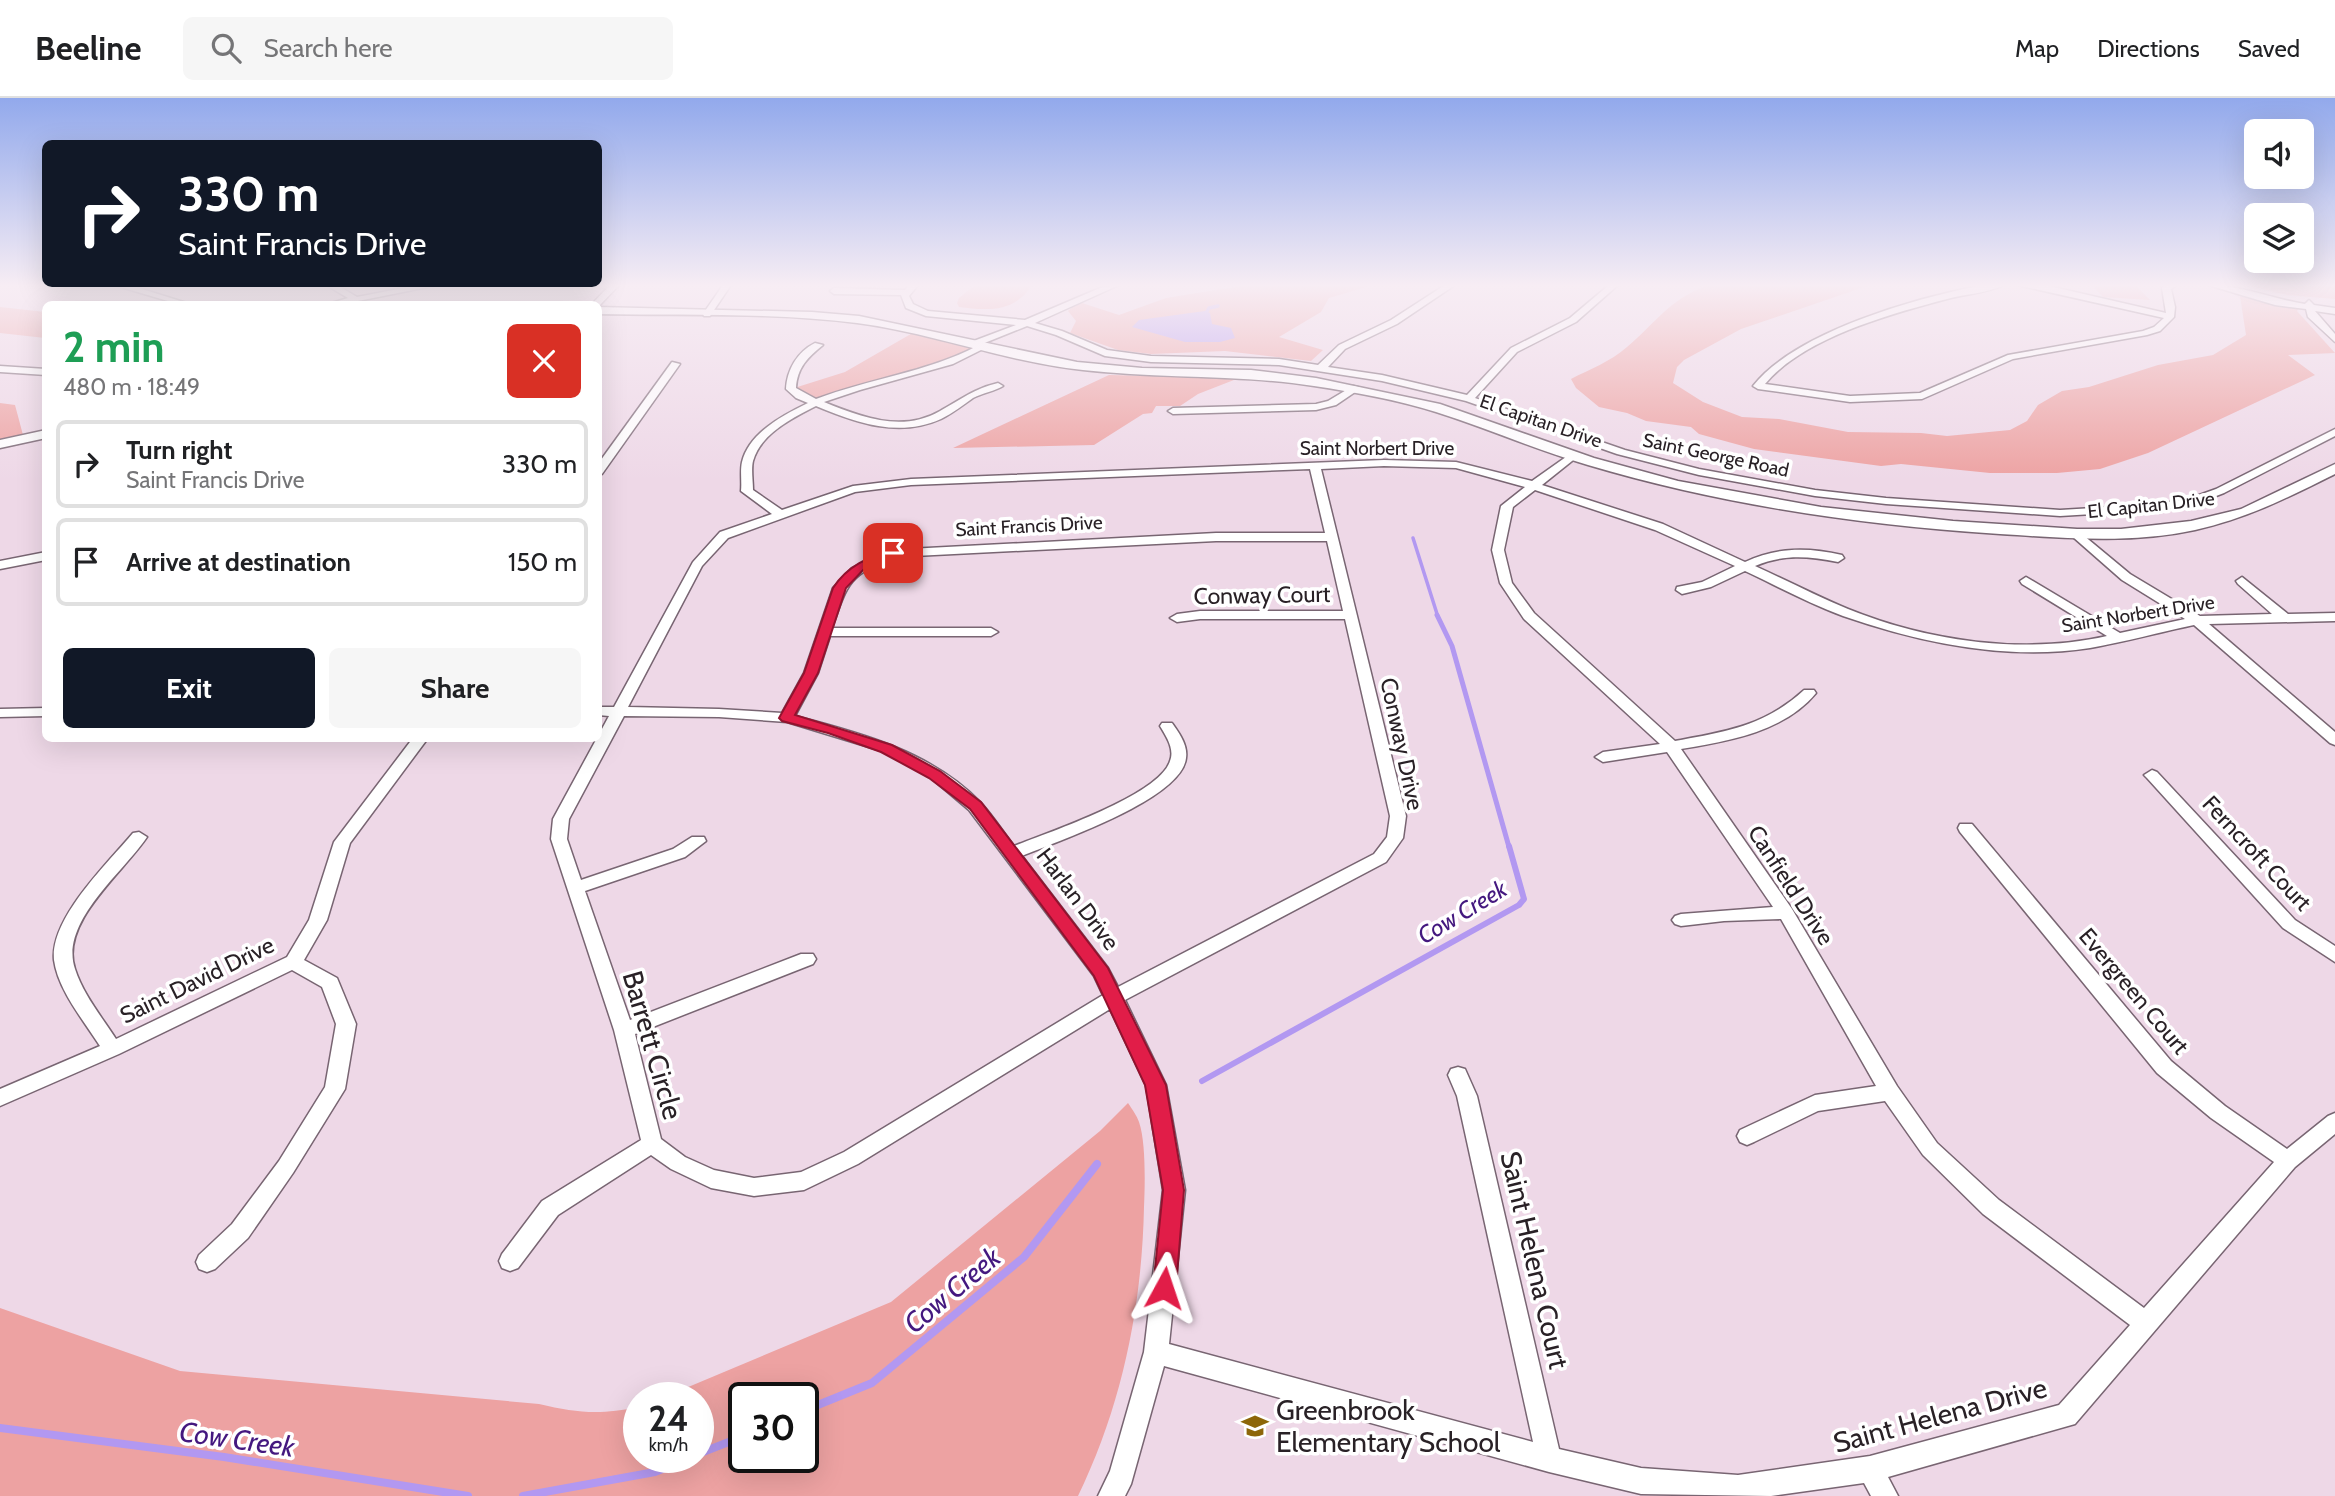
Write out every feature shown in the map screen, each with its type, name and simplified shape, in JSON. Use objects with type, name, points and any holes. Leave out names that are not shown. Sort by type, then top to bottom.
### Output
[{"type":"street","points":[[808,350],[791,381],[791,389],[800,396],[866,421],[904,425],[939,416],[972,392],[998,386]]},
{"type":"street","points":[[780,514],[747,491],[743,476],[750,454],[767,431],[789,415],[849,389],[953,362],[977,350]]},
{"type":"street","name":"El Capitan Drive","points":[[1007,350],[1098,368],[1251,374],[1356,388],[1465,416],[1573,455],[1676,485],[1821,512],[1953,526],[2121,534],[2218,520],[2270,503],[2335,468]]},
{"type":"street","name":"Saint George Road","points":[[1099,350],[1151,359],[1245,360],[1382,378],[1469,399],[1621,452],[1760,484],[1886,501],[2060,513],[2160,507],[2194,500],[2220,491],[2335,432]]},
{"type":"street","points":[[1322,368],[1339,350]]},
{"type":"street","points":[[1469,399],[1514,350]]},
{"type":"street","points":[[1805,350],[1773,367],[1758,386],[1850,399],[1887,400],[1922,396],[2011,357],[2048,350]]},
{"type":"street","points":[[602,467],[675,364]]},
{"type":"street","points":[[0,369],[42,372]]},
{"type":"street","points":[[1173,411],[1317,407],[1332,403],[1356,388]]},
{"type":"street","points":[[0,444],[42,435]]},
{"type":"street","points":[[602,446],[618,446]]},
{"type":"street","name":"Canfield Drive","points":[[1573,455],[1507,506],[1499,550],[1506,583],[1529,616],[1671,746],[1786,913],[1890,1092],[1930,1149],[1991,1207],[2147,1324]]},
{"type":"street","name":"Saint Norbert Drive","points":[[621,711],[697,565],[724,535],[853,489],[883,484],[1456,461],[1659,527],[1845,612],[1904,631],[1947,641],[2003,648],[2052,647],[2089,644],[2197,620],[2335,617]]},
{"type":"street","name":"Conway Drive","points":[[1115,997],[1380,858],[1395,838],[1398,816],[1315,466]]},
{"type":"street","points":[[2077,534],[2126,577],[2197,620],[2335,740]]},
{"type":"street","name":"Saint Francis Drive","points":[[787,718],[811,673],[839,588],[846,577],[872,560],[893,553],[1216,537],[1330,537]]},
{"type":"street","points":[[1682,590],[1699,589],[1776,554],[1798,552],[1838,558]]},
{"type":"street","points":[[0,565],[42,557]]},
{"type":"street","points":[[2026,581],[2116,636]]},
{"type":"street","points":[[2242,581],[2283,617]]},
{"type":"street","name":"Conway Court","points":[[1177,618],[1200,615],[1349,614]]},
{"type":"street","points":[[824,632],[990,632]]},
{"type":"street","points":[[1603,757],[1671,746],[1741,730],[1789,711],[1809,693]]},
{"type":"street","name":"Harlan Drive","points":[[602,711],[719,713],[787,718],[887,748],[935,774],[975,806],[1102,973],[1156,1085],[1174,1190],[1156,1352],[1122,1475],[1111,1496]]},
{"type":"street","name":"Barrett Circle","points":[[621,711],[570,798],[561,819],[559,839],[624,1030],[652,1144],[678,1163],[711,1179],[754,1187],[804,1181],[852,1158],[1115,997]]},
{"type":"street","points":[[0,713],[42,712]]},
{"type":"street","points":[[1013,853],[1142,798],[1165,783],[1177,765],[1180,748],[1167,726]]},
{"type":"street","name":"Saint David Drive","points":[[0,1098],[112,1049],[293,962],[318,920],[342,842],[418,742]]},
{"type":"street","name":"Ferncroft Court","points":[[2152,775],[2289,924],[2335,955]]},
{"type":"street","name":"Evergreen Court","points":[[1966,828],[2164,1067],[2217,1112],[2288,1161]]},
{"type":"street","points":[[112,1049],[77,993],[63,959],[64,939],[74,918],[139,837]]},
{"type":"street","points":[[574,889],[668,857],[698,841]]},
{"type":"street","points":[[1681,920],[1724,915],[1786,913]]},
{"type":"street","points":[[624,1030],[807,959]]},
{"type":"street","points":[[207,1262],[240,1231],[286,1167],[335,1088],[346,1024],[330,983],[293,962]]},
{"type":"street","name":"Saint Helena Court","points":[[1458,1075],[1468,1096],[1549,1459]]},
{"type":"street","points":[[1747,1136],[1815,1102],[1890,1092]]},
{"type":"street","name":"Saint Helena Drive","points":[[1156,1352],[1549,1459],[1641,1481],[1738,1488],[1870,1469],[2066,1415],[2288,1161],[2335,1122]]},
{"type":"street","points":[[510,1261],[550,1208],[652,1144]]},
{"type":"street","points":[[1870,1469],[1885,1496]]},
{"type":"shaded area","points":[[883,350],[976,350],[952,362],[816,402],[791,389],[845,372]]},
{"type":"shaded area","points":[[1120,350],[1323,350],[1311,361],[1225,351],[1151,354]]},
{"type":"shaded area","points":[[1702,350],[1677,367],[1673,383],[1703,402],[1742,417],[1779,419],[1848,432],[1947,436],[2010,430],[2027,421],[2038,405],[2062,391],[2089,387],[2158,365],[2213,355],[2221,350],[2333,350],[2335,353],[2288,355],[2315,375],[2148,453],[2100,469],[2057,473],[1990,473],[1901,464],[1881,466],[1754,449],[1699,434],[1691,427],[1646,421],[1627,413],[1599,407],[1576,388],[1571,379],[1620,352]]},
{"type":"shaded area","points":[[1109,375],[1239,378],[1198,394],[1180,406],[1156,406],[1152,413],[1143,414],[1094,445],[953,448]]},
{"type":"shaded area","points":[[0,403],[15,405],[23,435],[0,440]]},
{"type":"shaded area","points":[[1128,1103],[1139,1122],[1143,1141],[1144,1198],[1139,1281],[1118,1391],[1107,1427],[1078,1496],[0,1496],[0,1308],[180,1371],[539,1404],[577,1411],[623,1409],[623,1473],[714,1473],[714,1382],[700,1382],[891,1302],[1100,1131]]},
{"type":"waterway","name":"Cow Creek","points":[[1413,538],[1438,617]]},
{"type":"waterway","name":"Cow Creek","points":[[1437,615],[1452,646],[1509,847]]},
{"type":"waterway","name":"Cow Creek","points":[[1202,1081],[1519,905],[1524,899],[1509,846]]},
{"type":"waterway","name":"Cow Creek","points":[[819,1405],[872,1383],[1024,1257],[1097,1164]]},
{"type":"waterway","name":"Cow Creek","points":[[0,1428],[224,1457],[468,1496]]},
{"type":"waterway","name":"Cow Creek","points":[[714,1448],[728,1442]]},
{"type":"waterway","name":"Cow Creek","points":[[523,1496],[650,1473]]},
{"type":"place","name":"Greenbrook Elementary School","points":[[1255,1426]]},
{"type":"route","points":[[893,553],[872,560],[846,577],[839,588],[811,673],[787,718],[887,748],[935,774],[975,806],[1102,973],[1156,1085],[1174,1190],[1164,1288]]}]
